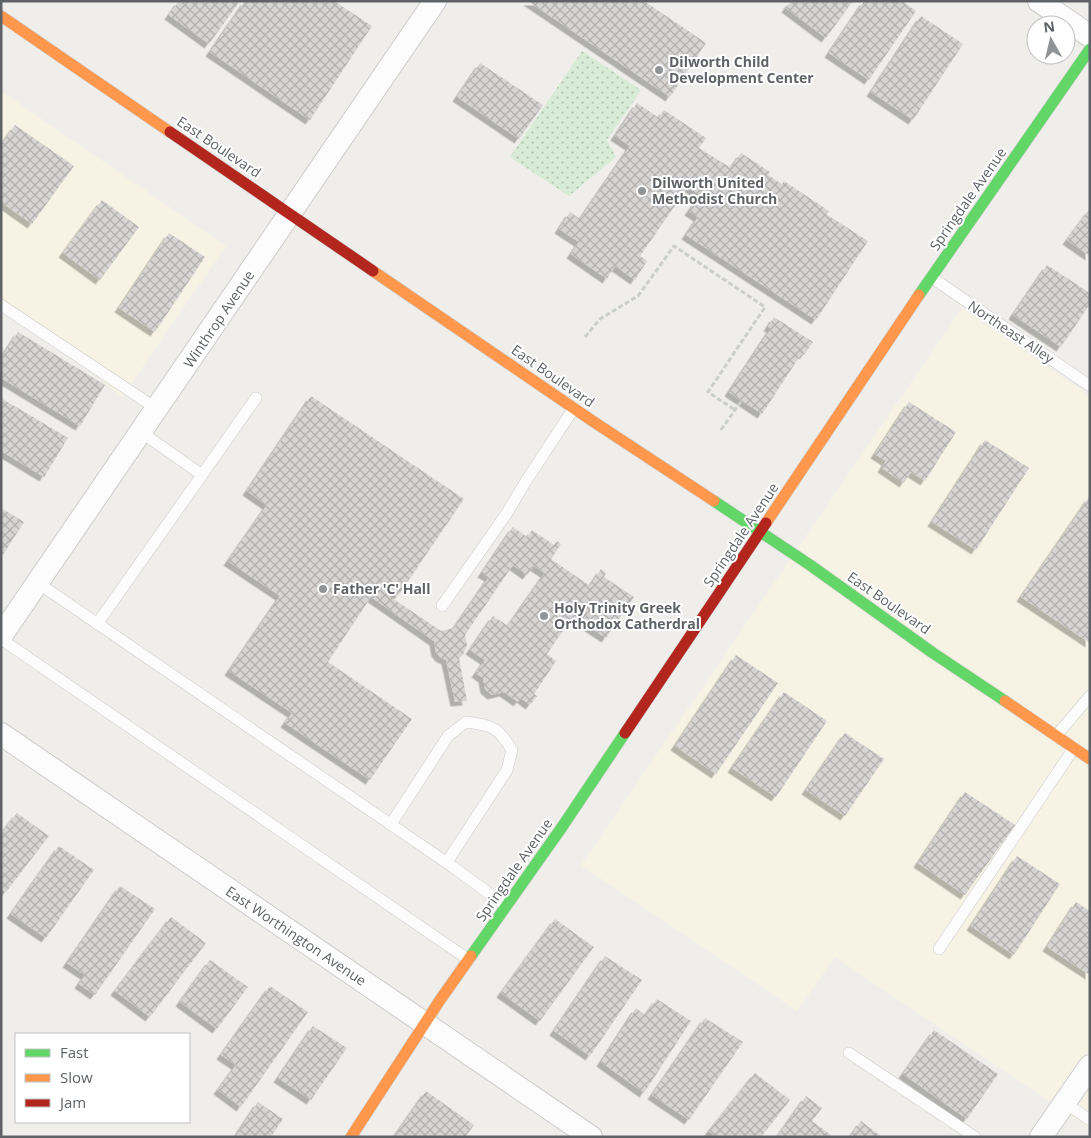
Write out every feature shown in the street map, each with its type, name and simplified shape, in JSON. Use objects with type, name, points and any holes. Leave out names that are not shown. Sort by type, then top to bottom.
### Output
[{"type":"street","points":[[1039,1],[1090,36]]},
{"type":"street","name":"Winthrop Avenue","points":[[1,638],[291,214],[431,3]]},
{"type":"street","name":"East Boulevard","points":[[1,16],[574,408],[810,565],[933,653],[1090,759]]},
{"type":"street","name":"Springdale Avenue","points":[[351,1137],[425,1024],[562,827],[932,277],[1090,49]]},
{"type":"street","name":"East Worthington Avenue","points":[[1,734],[590,1137]]},
{"type":"street","points":[[1041,1137],[1090,1066]]},
{"type":"lane","name":"Northeast Alley","points":[[932,277],[1090,386]]},
{"type":"lane","points":[[1,305],[157,409]]},
{"type":"lane","points":[[97,624],[256,398]]},
{"type":"lane","points":[[442,606],[507,513],[574,408]]},
{"type":"lane","points":[[141,432],[202,475]]},
{"type":"lane","points":[[38,583],[447,862],[506,906]]},
{"type":"lane","points":[[1,638],[469,960]]},
{"type":"lane","points":[[1056,736],[1090,696]]},
{"type":"lane","points":[[390,824],[448,736],[466,722],[487,725],[502,733],[512,750],[507,770],[447,862]]},
{"type":"lane","points":[[940,949],[1074,748]]},
{"type":"lane","points":[[849,1053],[975,1137]]},
{"type":"lane","points":[[1065,1103],[1090,1120]]},
{"type":"path","points":[[585,337],[600,319],[638,296],[674,246],[765,307],[708,392],[735,410]]},
{"type":"path","points":[[721,430],[742,400]]},
{"type":"shaded area","points":[[1,91],[226,246],[122,397],[72,355],[1,306]]},
{"type":"shaded area","points":[[962,308],[1090,396],[1090,1129],[835,957],[797,1011],[581,865]]},
{"type":"green space","points":[[582,51],[641,90],[607,140],[616,157],[569,196],[510,157]]},
{"type":"building","points":[[179,1],[240,1],[209,44],[169,15]]},
{"type":"building","points":[[245,1],[334,1],[372,26],[310,120],[210,52]]},
{"type":"building","name":"Dilworth Child Development Center","points":[[528,1],[644,1],[706,43],[670,97]]},
{"type":"building","points":[[791,1],[853,1],[826,38],[786,8]]},
{"type":"building","points":[[864,1],[902,1],[916,11],[869,80],[829,53]]},
{"type":"building","points":[[921,16],[963,44],[913,120],[871,92]]},
{"type":"building","points":[[480,63],[543,105],[519,139],[457,97]]},
{"type":"building","points":[[637,103],[659,118],[664,110],[706,138],[699,148],[731,168],[741,153],[770,172],[768,175],[782,184],[784,181],[829,211],[826,214],[868,241],[816,320],[686,235],[698,217],[689,211],[700,195],[688,187],[640,256],[647,261],[635,280],[615,266],[607,279],[571,254],[579,242],[559,229],[570,212],[580,219],[630,146],[615,136]]},
{"type":"building","points":[[15,125],[74,166],[32,224],[1,202],[1,145]]},
{"type":"building","points":[[102,200],[139,227],[100,280],[63,253]]},
{"type":"building","points":[[1090,209],[1090,256],[1067,240]]},
{"type":"building","points":[[169,233],[205,257],[155,332],[119,308]]},
{"type":"building","points":[[1047,265],[1090,293],[1090,304],[1061,347],[1013,315]]},
{"type":"building","points":[[774,317],[813,342],[804,355],[802,353],[762,414],[729,392],[771,328],[768,327]]},
{"type":"building","points":[[18,332],[105,385],[80,426],[1,378],[1,358]]},
{"type":"building","name":"Father 'C' Hall","points":[[311,396],[464,499],[398,596],[392,593],[389,596],[441,631],[454,628],[489,577],[482,573],[513,527],[527,537],[532,530],[554,545],[557,541],[561,544],[551,559],[590,586],[601,569],[606,573],[604,577],[634,597],[606,638],[573,616],[547,654],[556,661],[534,694],[537,696],[530,705],[521,698],[518,702],[504,692],[492,695],[485,689],[483,678],[476,673],[485,660],[470,650],[493,616],[508,626],[545,573],[534,566],[527,575],[513,565],[465,635],[467,645],[463,655],[459,658],[467,701],[455,702],[446,660],[436,652],[434,641],[371,597],[328,662],[412,719],[370,780],[285,723],[292,713],[229,671],[280,596],[228,561],[267,505],[247,491]]},
{"type":"building","points":[[1,398],[68,438],[44,477],[1,451]]},
{"type":"building","points":[[909,402],[956,432],[925,481],[911,472],[904,483],[882,468],[886,461],[875,454]]},
{"type":"building","points":[[985,440],[1029,468],[976,550],[932,522]]},
{"type":"building","points":[[1090,496],[1090,643],[1021,597]]},
{"type":"building","points":[[1,508],[24,522],[1,558]]},
{"type":"building","points":[[736,655],[778,683],[716,774],[675,746]]},
{"type":"building","points":[[784,692],[827,721],[776,797],[732,768]]},
{"type":"building","points":[[845,733],[884,759],[845,816],[806,790]]},
{"type":"building","points":[[965,792],[1015,825],[965,895],[918,863]]},
{"type":"building","points":[[17,813],[49,836],[6,892],[1,889],[1,834]]},
{"type":"building","points":[[59,846],[94,870],[46,938],[11,914]]},
{"type":"building","points":[[1017,856],[1060,884],[1014,955],[971,926]]},
{"type":"building","points":[[120,886],[155,909],[95,995],[79,984],[85,975],[67,963]]},
{"type":"building","points":[[1076,902],[1090,911],[1090,975],[1047,947]]},
{"type":"building","points":[[171,917],[206,943],[150,1017],[115,991]]},
{"type":"building","points":[[555,919],[594,947],[540,1021],[501,993]]},
{"type":"building","points":[[605,956],[642,980],[590,1056],[554,1031]]},
{"type":"building","points":[[210,960],[248,987],[217,1029],[180,1002]]},
{"type":"building","points":[[270,986],[308,1012],[241,1107],[218,1090],[236,1065],[221,1055]]},
{"type":"building","points":[[657,999],[691,1021],[644,1093],[601,1062],[636,1008],[645,1015]]},
{"type":"building","points":[[705,1018],[743,1042],[689,1120],[652,1095]]},
{"type":"building","points":[[313,1026],[347,1048],[311,1100],[278,1078]]},
{"type":"building","points":[[934,1030],[998,1074],[967,1119],[903,1074]]},
{"type":"building","points":[[755,1073],[790,1100],[761,1137],[716,1137],[709,1131]]},
{"type":"building","points":[[426,1091],[474,1125],[465,1137],[394,1137]]},
{"type":"building","points":[[806,1096],[822,1108],[812,1121],[831,1135],[830,1137],[777,1137]]},
{"type":"building","points":[[258,1102],[283,1119],[271,1137],[235,1137]]},
{"type":"building","points":[[861,1121],[882,1137],[850,1137]]},
{"type":"traffic: fast","points":[[919,295],[1090,49]]},
{"type":"traffic: fast","points":[[714,501],[810,565],[933,653],[1005,701]]},
{"type":"traffic: fast","points":[[471,956],[562,827],[625,733]]},
{"type":"traffic: slow","points":[[1,16],[170,132]]},
{"type":"traffic: slow","points":[[373,271],[591,420],[714,501]]},
{"type":"traffic: slow","points":[[766,523],[919,295]]},
{"type":"traffic: slow","points":[[1005,701],[1090,759]]},
{"type":"traffic: slow","points":[[351,1137],[440,1000],[471,956]]},
{"type":"traffic: jam","points":[[170,132],[373,271]]},
{"type":"traffic: jam","points":[[625,733],[766,523]]},
{"type":"place","name":"Dilworth Child Development Center","points":[[659,70]]},
{"type":"place","name":"Dilworth United Methodist Church","points":[[642,191]]},
{"type":"place","name":"Father 'C' Hall","points":[[323,589]]},
{"type":"place","name":"Holy Trinity Greek Orthodox Catherdral","points":[[544,616]]}]
